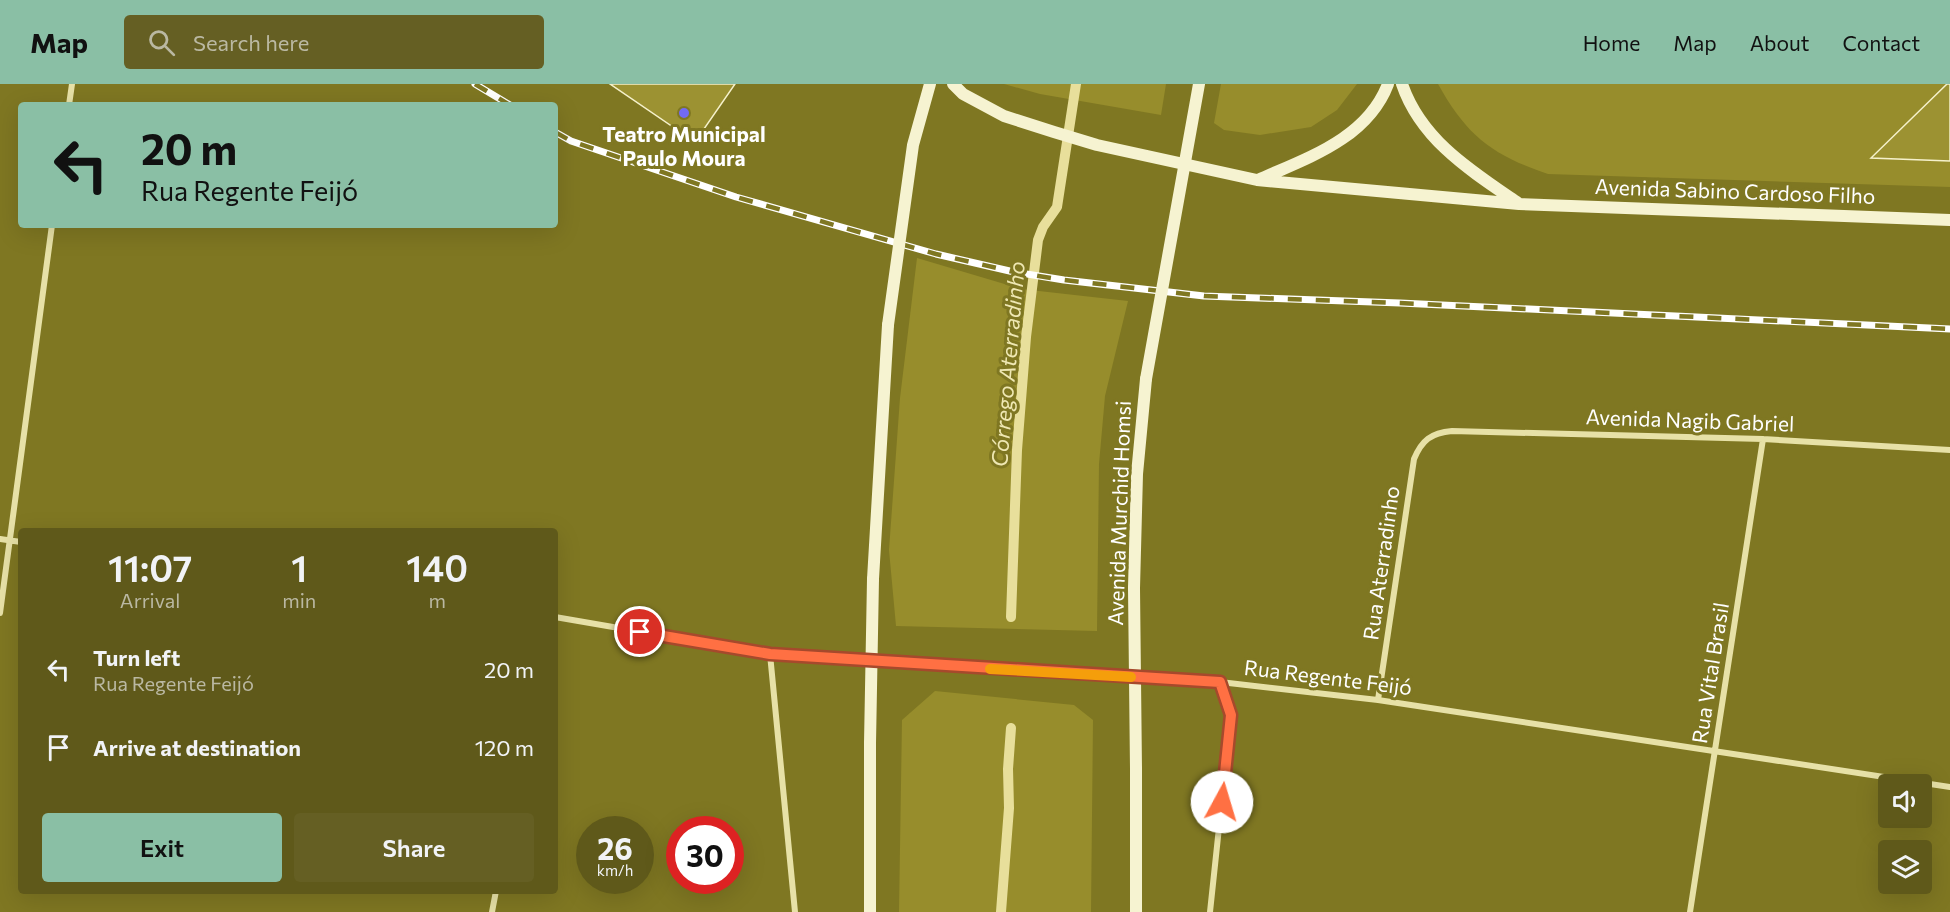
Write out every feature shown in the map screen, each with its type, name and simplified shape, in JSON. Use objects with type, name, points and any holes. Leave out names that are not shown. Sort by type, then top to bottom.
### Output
[{"type":"main road","points":[[870,912],[873,579],[888,324],[913,145],[930,84]]},
{"type":"main road","name":"Avenida Sabino Cardoso Filho","points":[[953,84],[963,94],[1004,116],[1054,132],[1097,145],[1257,180],[1518,204],[1950,220]]},
{"type":"main road","name":"Avenida Murchid Homsi","points":[[1136,912],[1134,588],[1137,474],[1146,379],[1199,84]]},
{"type":"main road","points":[[1257,180],[1330,148],[1346,137],[1373,110],[1389,84]]},
{"type":"main road","points":[[1402,84],[1420,120],[1433,138],[1468,169],[1518,204]]},
{"type":"street","points":[[69,102],[72,84]]},
{"type":"street","points":[[0,614],[52,228]]},
{"type":"street","name":"Avenida Nagib Gabriel","points":[[1429,436],[1452,431],[1763,439],[1950,450]]},
{"type":"street","name":"Rua Aterradinho","points":[[1378,700],[1414,459],[1422,443],[1429,436]]},
{"type":"street","name":"Rua Vital Brasil","points":[[1690,912],[1763,439]]},
{"type":"street","points":[[0,539],[18,542]]},
{"type":"street","name":"Rua Regente Feijó","points":[[558,618],[770,654],[1220,682],[1378,700],[1950,787]]},
{"type":"street","points":[[770,654],[795,912]]},
{"type":"street","points":[[1210,912],[1231,715],[1220,682]]},
{"type":"street","points":[[492,912],[495,894]]},
{"type":"shaded area","points":[[1004,84],[1166,84],[1161,115],[1040,94]]},
{"type":"shaded area","points":[[1221,84],[1357,84],[1337,110],[1311,127],[1260,135],[1224,130],[1214,123]]},
{"type":"shaded area","points":[[1438,84],[1950,84],[1950,187],[1548,174],[1511,159],[1483,141],[1460,117]]},
{"type":"shaded area","points":[[917,258],[1021,289],[1128,301],[1105,396],[1099,464],[1097,631],[896,626],[889,550],[900,398]]},
{"type":"shaded area","points":[[935,691],[1074,705],[1093,720],[1091,912],[899,912],[902,720]]},
{"type":"building","name":"Teatro Municipal Paulo Moura","points":[[610,84],[735,84],[695,142]]},
{"type":"building","points":[[1947,84],[1950,84],[1950,161],[1871,158]]},
{"type":"waterway","name":"Córrego Aterradinho","points":[[1011,617],[1017,450],[1026,337],[1038,240],[1043,227],[1057,207],[1076,84]]},
{"type":"waterway","name":"Córrego Aterradinho","points":[[1001,912],[1009,808],[1008,769],[1011,728]]},
{"type":"railway","points":[[475,84],[505,102]]},
{"type":"railway","points":[[558,134],[571,141],[736,197],[936,254],[1014,272],[1064,280],[1204,296],[1950,329]]},
{"type":"slow traffic","points":[[990,669],[1131,677]]},
{"type":"place","name":"Teatro Municipal Paulo Moura","points":[[684,113]]},
{"type":"route","points":[[640,632],[770,654],[1220,682],[1231,715],[1222,802]]}]
